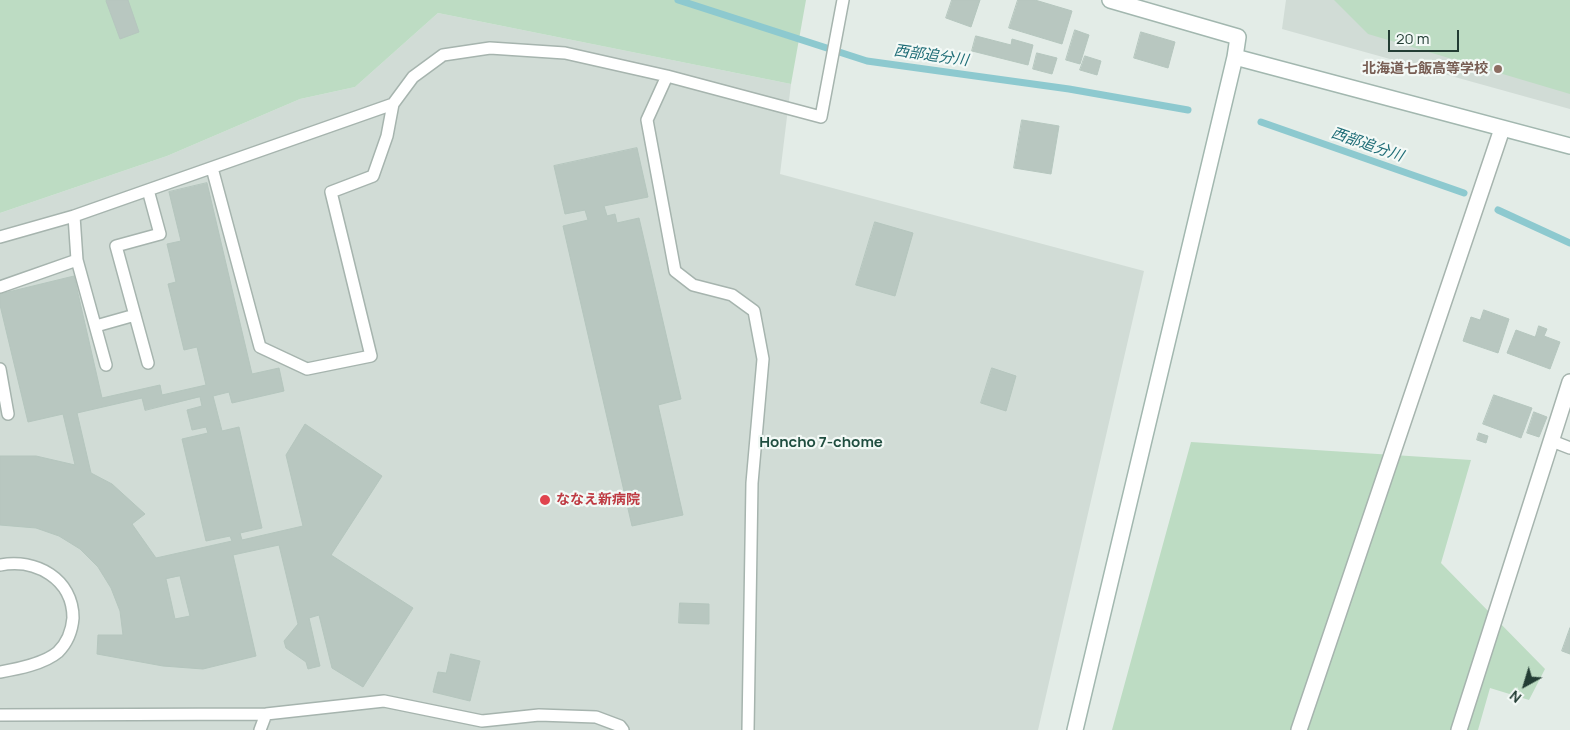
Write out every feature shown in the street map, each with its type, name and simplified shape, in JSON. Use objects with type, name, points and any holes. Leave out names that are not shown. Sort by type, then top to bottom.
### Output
[{"type":"street","points":[[1074,730],[1235,57],[1238,37],[1110,0]]},
{"type":"street","points":[[1235,57],[1570,146]]},
{"type":"street","points":[[1299,730],[1502,129]]},
{"type":"street","points":[[1459,730],[1570,382]]},
{"type":"lane","points":[[212,168],[260,347],[307,368],[371,356],[331,192],[373,176],[387,136],[393,104],[413,77],[443,55],[490,48],[565,53],[667,76],[822,117],[843,0]]},
{"type":"lane","points":[[667,76],[647,120],[675,271],[693,285],[732,295],[754,311],[763,360],[752,483],[748,730]]},
{"type":"lane","points":[[0,237],[74,216],[393,104]]},
{"type":"lane","points":[[148,190],[160,234],[116,246],[148,363]]},
{"type":"lane","points":[[74,216],[78,260],[106,365]]},
{"type":"lane","points":[[0,287],[78,260]]},
{"type":"lane","points":[[96,326],[135,315]]},
{"type":"lane","points":[[0,368],[8,414]]},
{"type":"lane","points":[[1552,441],[1570,448]]},
{"type":"lane","points":[[0,565],[24,564],[53,576],[66,590],[73,605],[72,630],[58,652],[27,667],[0,672]]},
{"type":"lane","points":[[0,715],[266,714],[384,702],[482,720],[539,715],[596,718],[620,726],[623,730]]},
{"type":"lane","points":[[260,730],[266,714]]},
{"type":"shaded area","name":"北海道七飯高等学校","points":[[1286,0],[1570,0],[1570,109],[1282,29]]},
{"type":"shaded area","name":"ななえ新病院","points":[[438,13],[791,84],[780,174],[1144,271],[1038,730],[0,730],[0,213],[167,156],[300,99],[355,87]]},
{"type":"green space","points":[[0,0],[806,0],[791,84],[438,13],[355,87],[300,99],[167,156],[0,213]]},
{"type":"green space","name":"北海道七飯高等学校","points":[[1334,0],[1570,0],[1570,94],[1368,34]]},
{"type":"green space","points":[[1191,442],[1471,460],[1441,563],[1545,669],[1529,700],[1490,688],[1478,730],[1112,730]]},
{"type":"building","points":[[128,0],[139,32],[120,39],[106,1]]},
{"type":"building","points":[[952,0],[980,0],[971,27],[946,18]]},
{"type":"building","points":[[1018,0],[1035,0],[1072,11],[1062,44],[1009,28]]},
{"type":"building","points":[[1075,30],[1089,35],[1080,64],[1066,60]]},
{"type":"building","points":[[1141,32],[1175,42],[1168,68],[1134,58]]},
{"type":"building","points":[[976,36],[1011,45],[1012,39],[1033,45],[1028,65],[972,51]]},
{"type":"building","points":[[1037,53],[1057,58],[1052,74],[1033,69]]},
{"type":"building","points":[[1085,56],[1101,61],[1097,75],[1080,70]]},
{"type":"building","points":[[1022,120],[1059,126],[1051,174],[1014,168]]},
{"type":"building","points":[[637,148],[648,197],[604,206],[607,216],[615,214],[617,223],[639,218],[681,399],[658,405],[683,515],[632,526],[563,226],[588,220],[585,210],[565,214],[554,166]]},
{"type":"building","points":[[207,183],[252,374],[279,368],[284,391],[232,403],[229,392],[213,396],[222,431],[239,427],[262,528],[240,533],[242,540],[303,526],[286,455],[305,424],[382,476],[331,555],[413,608],[363,687],[332,668],[319,615],[309,618],[320,666],[308,669],[306,662],[286,648],[284,641],[298,624],[279,545],[233,555],[256,656],[203,669],[163,666],[97,654],[98,635],[123,635],[120,611],[111,588],[98,567],[80,549],[59,536],[36,528],[0,525],[0,456],[36,456],[75,465],[63,414],[28,422],[0,305],[0,294],[74,276],[102,398],[160,385],[162,395],[206,385],[197,347],[184,350],[168,284],[176,282],[167,244],[181,241],[169,192]],"holes":[[[200,397],[202,406],[187,410],[192,430],[206,427],[208,433],[182,439],[206,541],[230,536],[232,541],[156,558],[132,524],[145,514],[112,484],[91,473],[77,413],[142,398],[145,410]],[[180,576],[190,616],[175,619],[166,579]]]},
{"type":"building","points":[[875,222],[913,233],[895,296],[856,285]]},
{"type":"building","points":[[1484,310],[1509,319],[1498,353],[1463,341],[1471,317],[1480,320]]},
{"type":"building","points":[[1539,326],[1547,329],[1544,336],[1560,342],[1550,369],[1507,353],[1516,330],[1535,337]]},
{"type":"building","points":[[992,368],[1016,376],[1006,411],[981,403]]},
{"type":"building","points":[[1494,395],[1532,408],[1521,438],[1483,424]]},
{"type":"building","points":[[1534,412],[1547,417],[1539,437],[1527,433]]},
{"type":"building","points":[[1479,433],[1488,436],[1486,443],[1477,440]]},
{"type":"building","points":[[680,603],[709,604],[709,624],[679,623]]},
{"type":"building","points":[[1570,628],[1570,654],[1562,651]]},
{"type":"building","points":[[451,654],[480,661],[470,701],[433,692],[438,672],[446,673]]},
{"type":"waterway","name":"西部追分川","points":[[678,0],[867,61],[1069,89],[1188,110]]},
{"type":"waterway","name":"西部追分川","points":[[1261,122],[1464,193]]},
{"type":"waterway","name":"西部追分川","points":[[1498,210],[1570,243]]},
{"type":"place","name":"北海道七飯高等学校","points":[[1498,69]]},
{"type":"place","name":"ななえ新病院","points":[[545,500]]},
{"type":"district","name":"Honcho 7-chome","points":[[821,443]]}]
